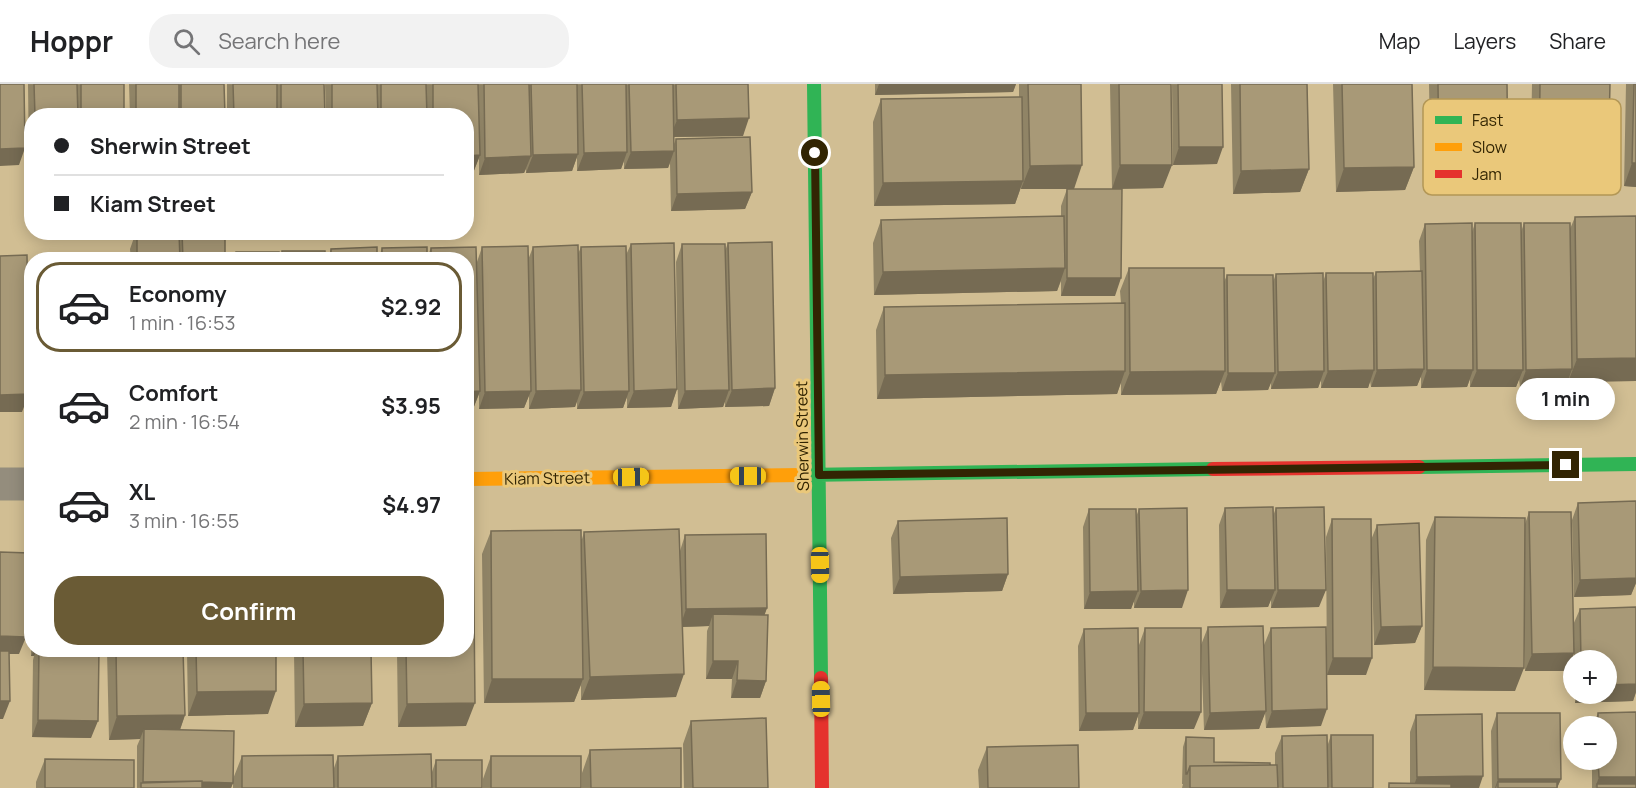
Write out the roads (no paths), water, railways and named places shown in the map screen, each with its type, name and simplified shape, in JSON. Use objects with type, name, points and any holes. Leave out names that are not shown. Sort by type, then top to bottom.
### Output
[{"type":"street","name":"Sherwin Street","points":[[814,84],[822,788]]},
{"type":"street","name":"Kiam Street","points":[[474,479],[1636,464]]},
{"type":"street","points":[[0,484],[24,484]]}]
